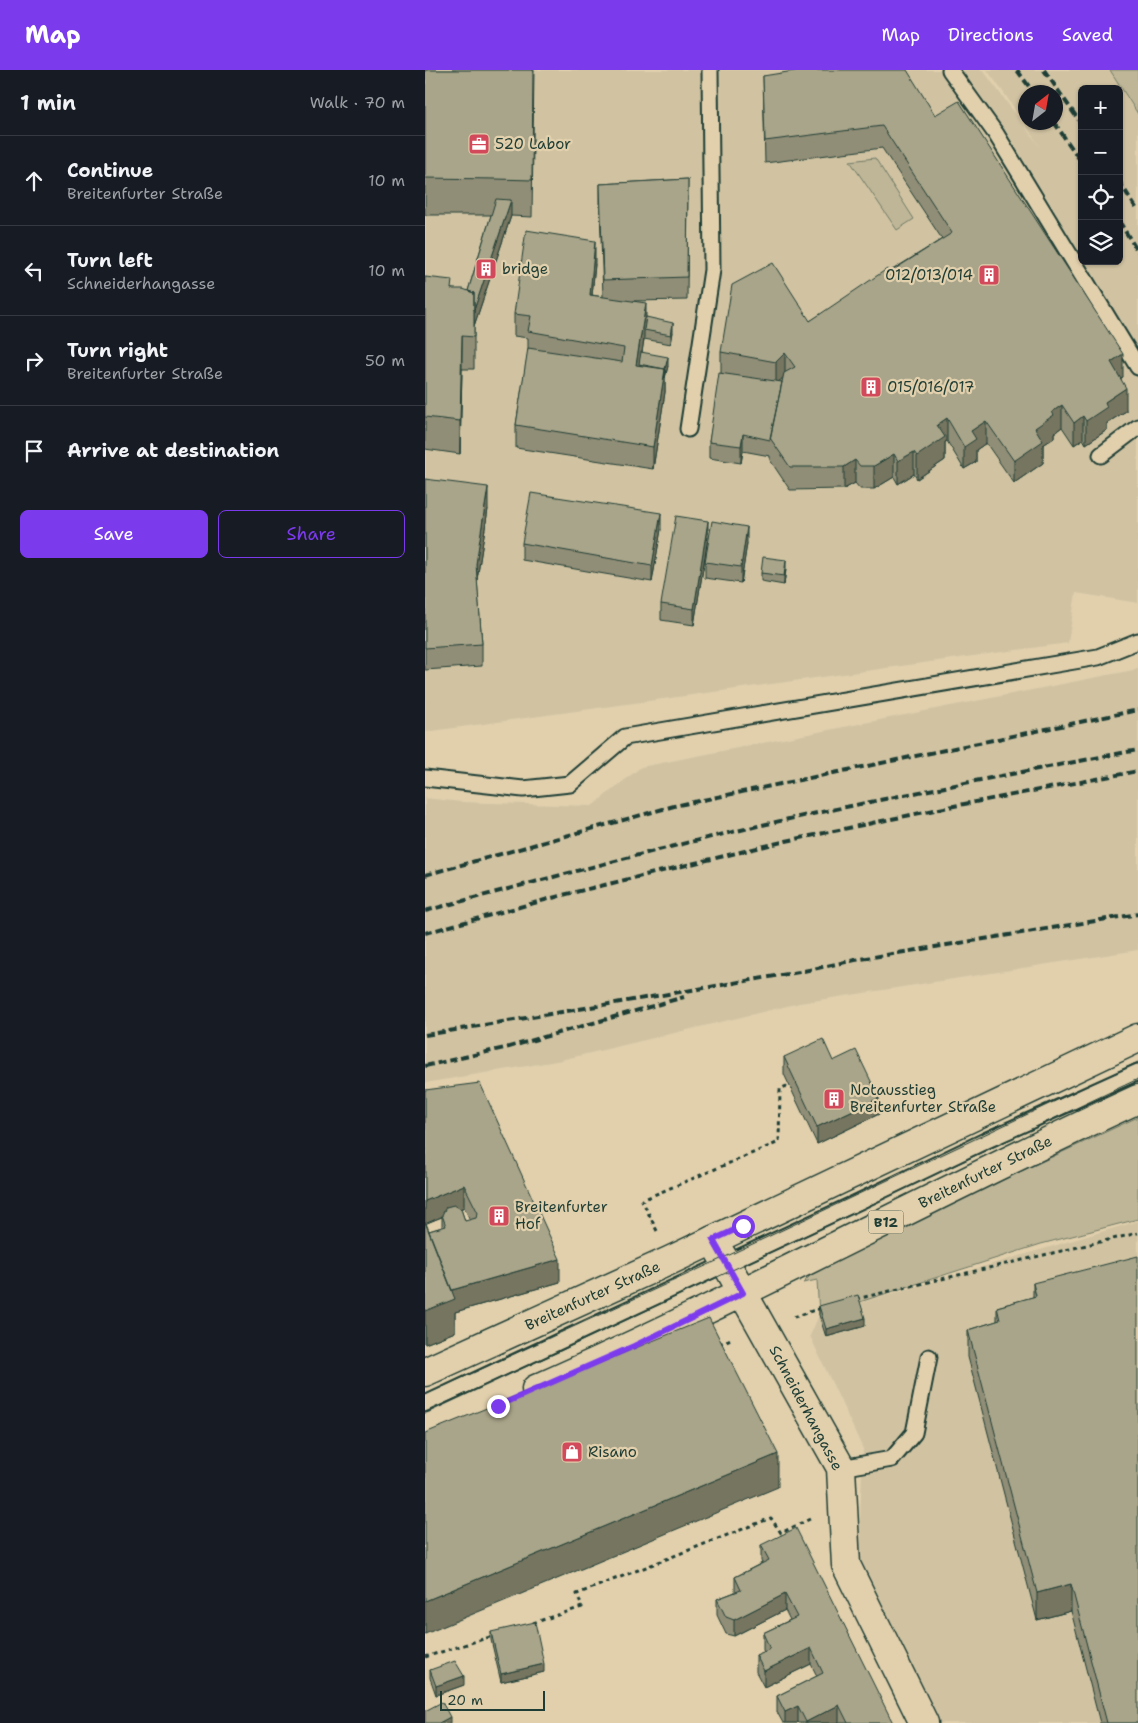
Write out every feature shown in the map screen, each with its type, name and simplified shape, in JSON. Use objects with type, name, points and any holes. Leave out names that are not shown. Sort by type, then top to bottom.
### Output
[{"type":"main road","name":"Breitenfurter Straße","points":[[425,1372],[713,1240],[1138,1038]]},
{"type":"main road","name":"Breitenfurter Straße","points":[[516,1398],[634,1346],[1041,1144],[1138,1099]]},
{"type":"main road","name":"Schneiderhangasse","points":[[713,1240],[841,1468],[846,1565],[924,1723]]},
{"type":"lane","points":[[688,429],[712,270],[710,70]]},
{"type":"lane","points":[[950,70],[996,134],[1138,367]]},
{"type":"lane","points":[[1101,455],[1138,427]]},
{"type":"lane","points":[[425,778],[523,789],[569,784],[625,737],[1099,657],[1138,641]]},
{"type":"lane","name":"Breitenfurter Straße","points":[[425,1404],[985,1141],[1138,1072]]},
{"type":"lane","points":[[841,1468],[892,1459],[914,1433],[929,1357]]},
{"type":"path","points":[[661,1238],[642,1200],[779,1142],[780,1089],[789,1084]]},
{"type":"path","points":[[848,1301],[1138,1233]]},
{"type":"path","points":[[763,1326],[828,1306]]},
{"type":"path","points":[[528,1625],[582,1607],[577,1594],[771,1518],[781,1532],[843,1503]]},
{"type":"path","points":[[425,1657],[500,1634]]},
{"type":"shaded area","points":[[425,70],[983,70],[1018,117],[1018,130],[1027,130],[1040,147],[1029,130],[1063,130],[1063,85],[1018,85],[1018,114],[987,70],[1110,70],[1120,85],[1078,85],[1078,265],[1123,265],[1123,90],[1138,114],[1138,603],[1076,593],[1068,643],[425,732]]},
{"type":"shaded area","points":[[1110,70],[1138,70],[1138,114],[1123,90],[1123,85],[1120,85]]},
{"type":"shaded area","points":[[875,158],[914,219],[897,230],[850,161]]},
{"type":"shaded area","points":[[1138,669],[1138,950],[800,1003],[557,1061],[425,1083],[425,798],[462,802],[592,806],[641,767]]},
{"type":"shaded area","points":[[1138,1117],[1138,1219],[1041,1244],[819,1315],[817,1280],[803,1283],[812,1274],[927,1215]]},
{"type":"shaded area","points":[[1138,1221],[1138,1723],[939,1723],[858,1560],[863,1449],[810,1336],[819,1315]]},
{"type":"building","name":"520 Labor","points":[[425,70],[533,70],[532,180],[425,178]]},
{"type":"building","points":[[800,70],[907,70],[935,115],[959,101],[1123,354],[1111,362],[1126,388],[1105,402],[1107,407],[1086,421],[1083,416],[1074,423],[1062,405],[1052,412],[1054,415],[1035,428],[1043,441],[1014,461],[986,421],[971,431],[976,439],[964,447],[947,418],[937,425],[945,437],[917,456],[914,452],[898,461],[894,454],[874,466],[860,466],[855,460],[844,467],[790,467],[770,438],[784,373],[795,367],[785,353],[776,362],[721,352],[732,285],[773,263],[810,321],[887,269],[890,272],[952,233],[882,126],[765,141],[763,76]]},
{"type":"building","points":[[688,179],[687,277],[603,280],[600,184]]},
{"type":"building","points":[[496,199],[511,200],[474,310],[474,293],[468,291]]},
{"type":"building","points":[[526,230],[595,241],[590,295],[646,303],[636,365],[665,369],[653,447],[516,425],[528,348],[622,362],[624,348],[528,331],[531,316],[514,314]]},
{"type":"building","points":[[425,277],[452,280],[451,289],[463,289],[474,293],[474,337],[462,336],[460,421],[425,417]]},
{"type":"building","points":[[646,317],[673,323],[671,335],[644,330]]},
{"type":"building","points":[[641,352],[668,357],[665,369],[639,364]]},
{"type":"building","points":[[719,373],[782,382],[770,440],[743,434],[741,446],[709,442]]},
{"type":"building","points":[[425,479],[488,487],[476,564],[482,644],[425,648]]},
{"type":"building","points":[[531,493],[661,513],[652,566],[522,543]]},
{"type":"building","points":[[676,516],[708,521],[694,609],[661,604]]},
{"type":"building","points":[[712,521],[747,527],[741,567],[705,562]]},
{"type":"building","points":[[763,557],[786,560],[784,576],[761,573]]},
{"type":"building","name":"Notausstieg Breitenfurter Straße","points":[[823,1039],[833,1061],[856,1050],[879,1098],[817,1127],[784,1057]]},
{"type":"building","name":"Breitenfurter Hof","points":[[480,1083],[560,1259],[452,1290],[429,1231],[446,1226],[442,1215],[446,1207],[454,1205],[461,1209],[465,1221],[476,1218],[478,1213],[464,1185],[425,1201],[425,1090]]},
{"type":"building","points":[[425,1222],[455,1299],[425,1311]]},
{"type":"building","points":[[1138,1256],[1138,1723],[1107,1723],[1071,1584],[1037,1593],[968,1330],[1000,1320],[997,1307],[1036,1296],[1033,1283]]},
{"type":"building","points":[[858,1295],[865,1318],[826,1329],[819,1306]]},
{"type":"building","points":[[709,1318],[778,1454],[425,1601],[425,1433]]},
{"type":"building","points":[[796,1528],[893,1723],[848,1723],[839,1705],[806,1722],[798,1706],[785,1712],[777,1696],[823,1673],[811,1648],[764,1671],[756,1655],[770,1649],[763,1633],[797,1617],[785,1594],[734,1620],[726,1617],[717,1599],[741,1590],[735,1577],[769,1560],[761,1545]]},
{"type":"building","points":[[535,1622],[544,1664],[501,1674],[491,1632]]},
{"type":"building","points":[[455,1661],[464,1676],[436,1686],[430,1670]]},
{"type":"building","points":[[442,1702],[450,1717],[439,1723],[425,1723],[425,1711]]},
{"type":"tram line","points":[[425,1395],[723,1258],[1138,1062]]},
{"type":"tram line","points":[[425,1412],[558,1352],[1138,1079]]},
{"type":"railway","points":[[1017,70],[1028,85]]},
{"type":"railway","points":[[1044,70],[1078,119]]},
{"type":"railway","points":[[1059,130],[1078,157]]},
{"type":"railway","points":[[1123,187],[1138,211]]},
{"type":"railway","points":[[1123,228],[1138,252]]},
{"type":"railway","points":[[425,875],[674,806],[1138,710]]},
{"type":"railway","points":[[425,911],[743,829],[920,792],[1138,750]]},
{"type":"railway","points":[[425,933],[563,895],[786,841],[949,807],[1138,771]]},
{"type":"railway","points":[[425,1035],[799,972],[855,960],[1138,914]]},
{"type":"railway","points":[[425,1066],[509,1047],[684,997]]},
{"type":"place","name":"520 Labor","points":[[479,144]]},
{"type":"place","name":"bridge","points":[[486,269]]},
{"type":"place","name":"012/013/014","points":[[989,275]]},
{"type":"place","name":"015/016/017","points":[[871,387]]},
{"type":"place","name":"Notausstieg Breitenfurter Straße","points":[[834,1099]]},
{"type":"place","name":"Breitenfurter Hof","points":[[499,1216]]},
{"type":"place","name":"Risano","points":[[572,1452]]},
{"type":"route","points":[[498,1406],[634,1346],[743,1293],[713,1240],[743,1226]]}]
